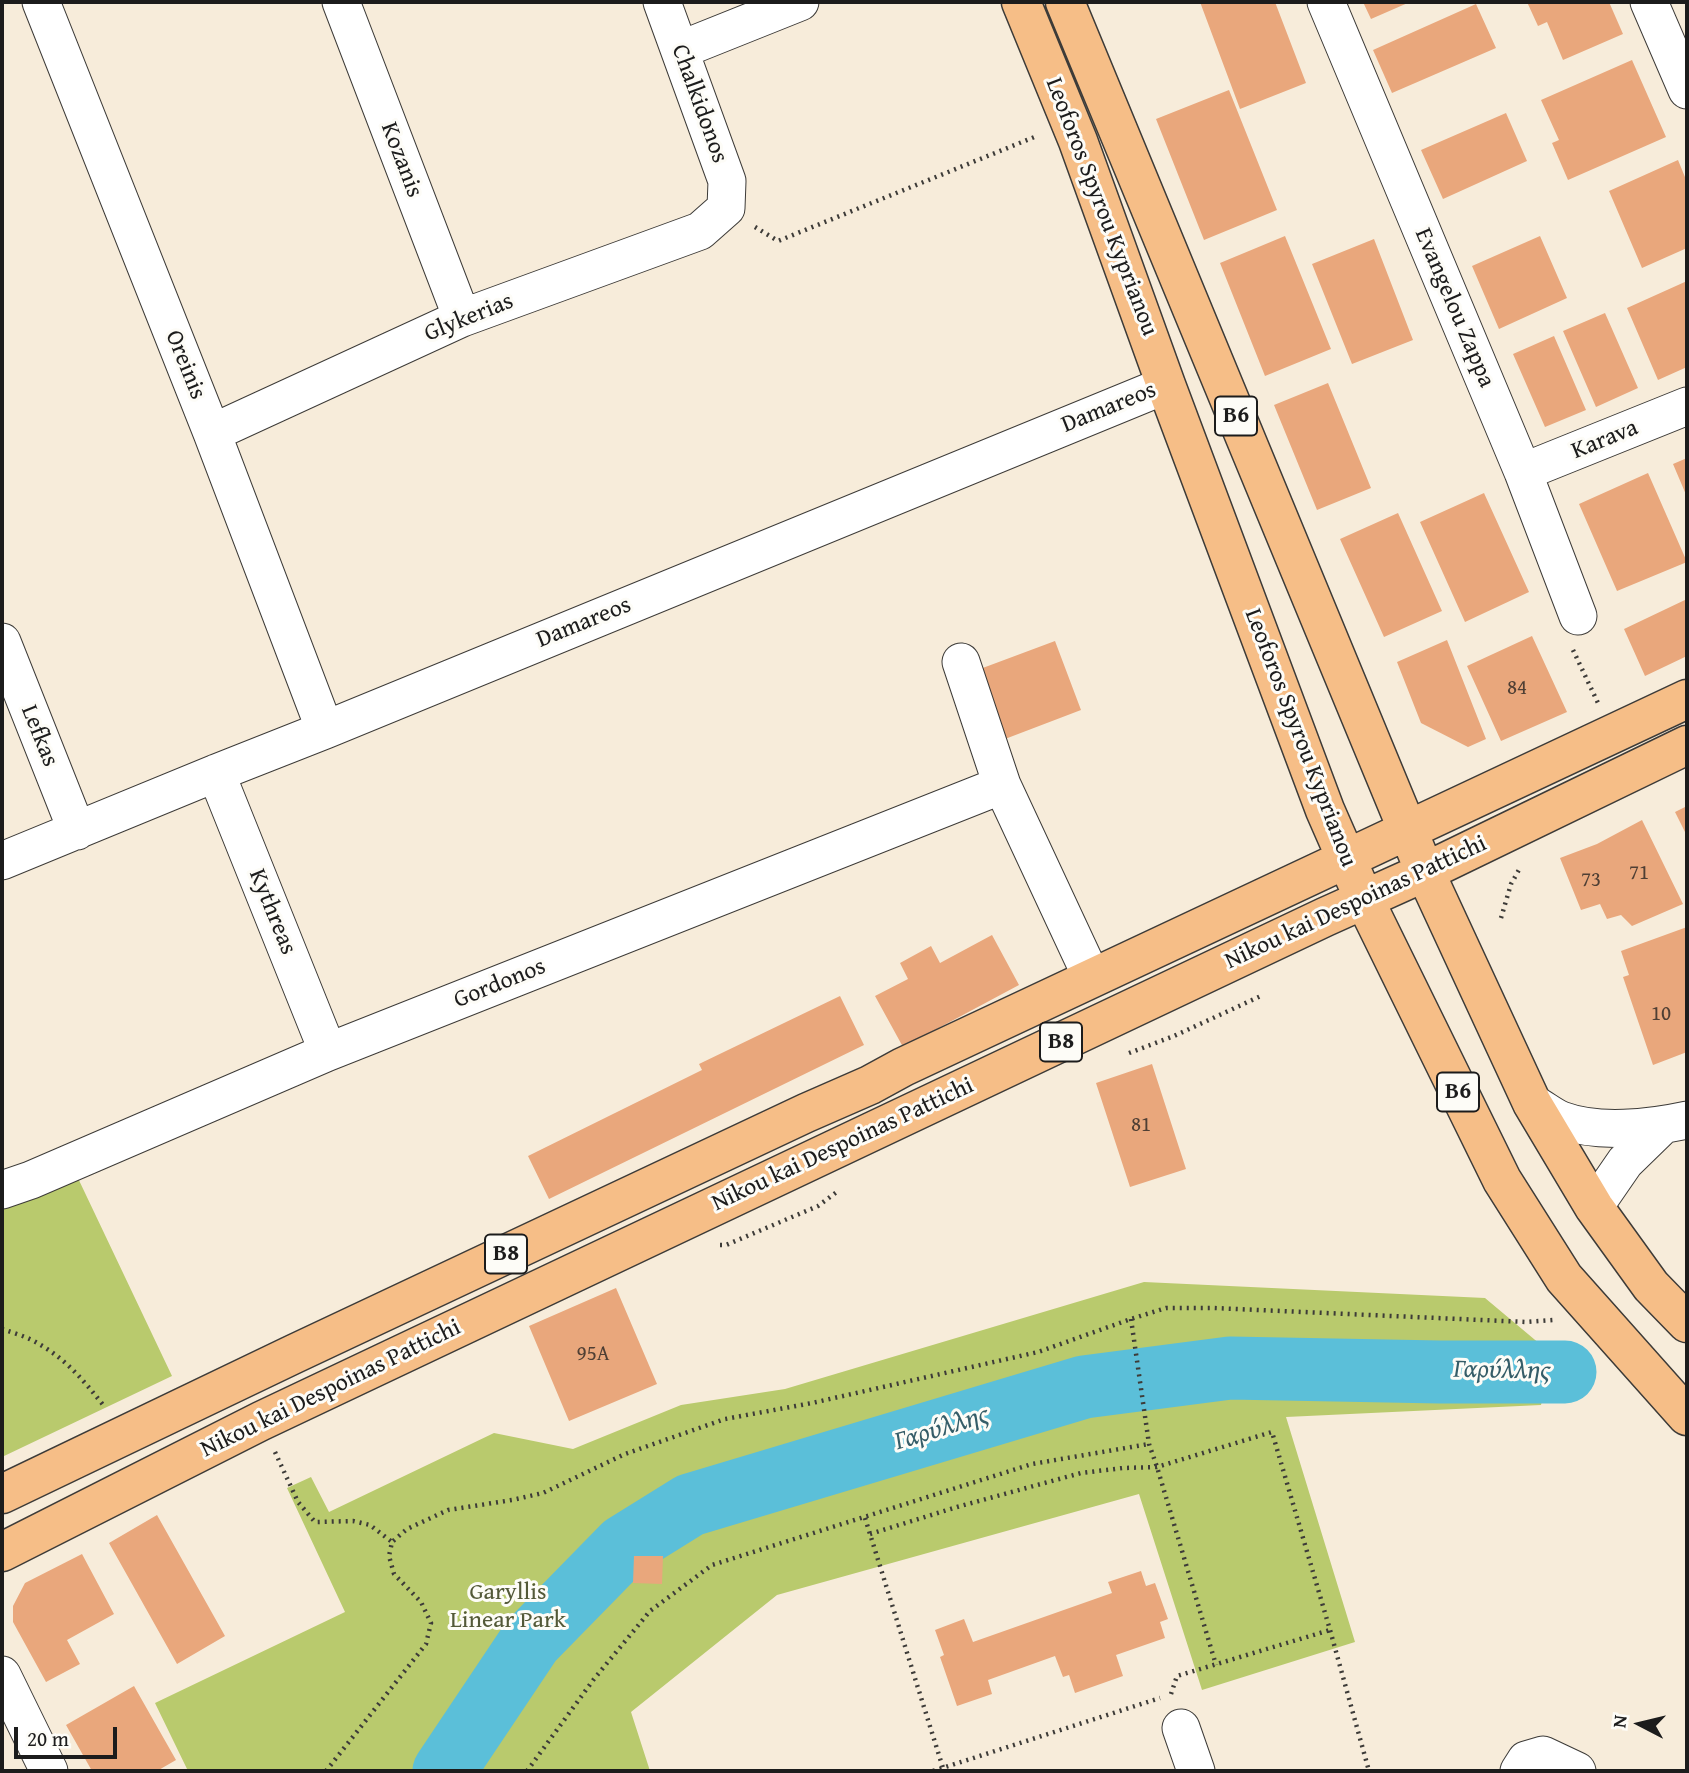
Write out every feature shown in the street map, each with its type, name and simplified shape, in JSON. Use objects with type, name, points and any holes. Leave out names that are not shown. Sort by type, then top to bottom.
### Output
[{"type":"main road","name":"Leoforos Spyrou Kyprianou","points":[[1021,2],[1078,141],[1325,810],[1364,899],[1502,1180],[1564,1279],[1687,1416]]},
{"type":"main road","name":"Leoforos Spyrou Kyprianou","points":[[1065,2],[1407,831],[1532,1103],[1594,1207],[1651,1286],[1687,1323]]},
{"type":"main road","name":"Nikou kai Despoinas Pattichi","points":[[2,1494],[1687,699]]},
{"type":"main road","name":"Nikou kai Despoinas Pattichi","points":[[2,1552],[261,1421],[1425,872],[1687,745]]},
{"type":"street","name":"Oreinis","points":[[41,2],[212,433],[325,730]]},
{"type":"street","name":"Kozanis","points":[[341,2],[462,318]]},
{"type":"street","name":"Chalkidonos","points":[[662,2],[727,181],[726,208]]},
{"type":"street","points":[[680,50],[800,2]]},
{"type":"street","name":"Evangelou Zappa","points":[[1326,2],[1522,472],[1578,616]]},
{"type":"street","points":[[1649,2],[1687,90]]},
{"type":"street","name":"Glykerias","points":[[212,433],[462,318],[700,231],[726,208]]},
{"type":"street","name":"Damareos","points":[[2,861],[1166,384]]},
{"type":"street","name":"Karava","points":[[1522,472],[1687,406]]},
{"type":"street","name":"Lefkas","points":[[2,642],[77,831]]},
{"type":"street","points":[[961,662],[1002,785],[1092,978]]},
{"type":"street","name":"Kythreas","points":[[216,773],[328,1052]]},
{"type":"street","name":"Gordonos","points":[[2,1189],[31,1180],[328,1052],[1002,785]]},
{"type":"street","points":[[1532,1103],[1561,1119],[1583,1125],[1611,1128],[1675,1123]]},
{"type":"street","points":[[1594,1207],[1625,1162],[1675,1123]]},
{"type":"street","points":[[2,1675],[50,1771]]},
{"type":"street","points":[[1181,1728],[1196,1771]]},
{"type":"street","points":[[1519,1771],[1526,1760],[1543,1755],[1577,1771]]},
{"type":"path","points":[[726,208],[778,241],[1048,131]]},
{"type":"path","points":[[1578,616],[1570,645],[1603,715]]},
{"type":"path","points":[[1501,918],[1511,884],[1524,862]]},
{"type":"path","points":[[326,1771],[426,1644],[431,1623],[421,1602],[394,1574],[389,1556],[392,1542],[407,1529],[448,1510],[543,1493],[625,1454],[725,1419],[812,1403],[1038,1352],[1166,1308],[1526,1322],[1560,1320]]},
{"type":"path","points":[[1131,1319],[1149,1444],[1216,1665]]},
{"type":"path","points":[[2,1329],[37,1342],[80,1376],[126,1434]]},
{"type":"path","points":[[870,1534],[1081,1473],[1157,1467],[1272,1432],[1369,1771]]},
{"type":"path","points":[[527,1771],[594,1679],[650,1611],[712,1565],[1032,1464],[1149,1444]]},
{"type":"path","points":[[275,1451],[298,1502],[316,1521],[353,1521],[370,1525],[392,1542]]},
{"type":"path","points":[[865,1518],[943,1768]]},
{"type":"path","points":[[933,1771],[1170,1695],[1177,1676],[1330,1630]]},
{"type":"green space","points":[[76,1174],[172,1376],[2,1457],[2,1210]]},
{"type":"green space","name":"Garyllis Linear Park","points":[[1144,1282],[1485,1298],[1553,1355],[1541,1405],[1286,1417],[1355,1642],[1202,1690],[1139,1494],[777,1595],[631,1712],[650,1771],[188,1771],[155,1703],[345,1612],[287,1488],[311,1477],[329,1512],[494,1433],[573,1449],[681,1405],[785,1389]]},
{"type":"building","points":[[1200,2],[1275,2],[1306,83],[1240,109]]},
{"type":"building","points":[[1363,2],[1410,2],[1371,19]]},
{"type":"building","points":[[1527,2],[1609,2],[1623,34],[1563,60],[1547,22],[1538,26]]},
{"type":"building","points":[[1476,4],[1496,48],[1392,93],[1373,50]]},
{"type":"building","points":[[1632,60],[1666,137],[1568,180],[1552,143],[1559,140],[1541,100]]},
{"type":"building","points":[[1229,90],[1277,210],[1204,240],[1156,119]]},
{"type":"building","points":[[1506,113],[1527,161],[1443,199],[1421,150]]},
{"type":"building","points":[[1678,160],[1687,182],[1687,248],[1642,268],[1609,191]]},
{"type":"building","points":[[1285,236],[1331,349],[1265,376],[1220,263]]},
{"type":"building","points":[[1540,236],[1567,298],[1499,329],[1472,266]]},
{"type":"building","points":[[1374,239],[1413,340],[1352,364],[1312,264]]},
{"type":"building","points":[[1687,281],[1687,367],[1658,380],[1627,308]]},
{"type":"building","points":[[1605,313],[1638,388],[1596,407],[1563,331]]},
{"type":"building","points":[[1554,336],[1586,410],[1545,427],[1513,354]]},
{"type":"building","points":[[1328,383],[1371,488],[1317,510],[1274,405]]},
{"type":"building","points":[[1687,458],[1687,497],[1673,464]]},
{"type":"building","points":[[1648,473],[1687,562],[1617,591],[1579,504]]},
{"type":"building","points":[[1484,493],[1529,592],[1465,622],[1420,522]]},
{"type":"building","points":[[1398,513],[1442,611],[1384,637],[1340,539]]},
{"type":"building","points":[[1687,599],[1687,656],[1645,676],[1624,629]]},
{"type":"building","points":[[1532,636],[1567,712],[1501,741],[1467,666]]},
{"type":"building","points":[[1447,640],[1486,739],[1468,747],[1421,723],[1397,662]]},
{"type":"building","points":[[1055,641],[1081,710],[1005,739],[980,669]]},
{"type":"building","points":[[1687,806],[1687,836],[1675,812]]},
{"type":"building","points":[[1642,820],[1683,904],[1632,926],[1621,915],[1607,919],[1600,904],[1581,910],[1560,858],[1597,844]]},
{"type":"building","points":[[1687,927],[1687,1052],[1653,1065],[1623,977],[1629,975],[1621,951]]},
{"type":"building","points":[[992,935],[1019,985],[903,1047],[875,996],[908,979],[900,963],[931,946],[940,963]]},
{"type":"building","points":[[840,996],[864,1045],[549,1199],[528,1156],[702,1070],[699,1064]]},
{"type":"building","points":[[1152,1064],[1186,1169],[1130,1187],[1096,1083]]},
{"type":"building","points":[[616,1288],[657,1384],[569,1421],[529,1326]]},
{"type":"building","points":[[157,1515],[225,1636],[177,1664],[109,1543]]},
{"type":"building","points":[[82,1554],[114,1614],[67,1640],[80,1664],[46,1682],[13,1622],[13,1606],[25,1583]]},
{"type":"building","points":[[634,1556],[663,1556],[662,1584],[633,1583]]},
{"type":"building","points":[[1141,1571],[1146,1586],[1155,1583],[1168,1619],[1160,1622],[1165,1638],[1116,1655],[1123,1676],[1075,1693],[1069,1675],[1063,1677],[1055,1656],[988,1680],[992,1694],[957,1706],[940,1657],[944,1655],[935,1630],[964,1619],[973,1642],[1112,1593],[1108,1582]]},
{"type":"building","points":[[134,1686],[176,1760],[157,1771],[92,1771],[66,1725]]},
{"type":"waterway","name":"Γαρύλλης","points":[[444,1771],[531,1641],[624,1546],[690,1505],[1084,1387],[1230,1368],[1565,1372]]}]
